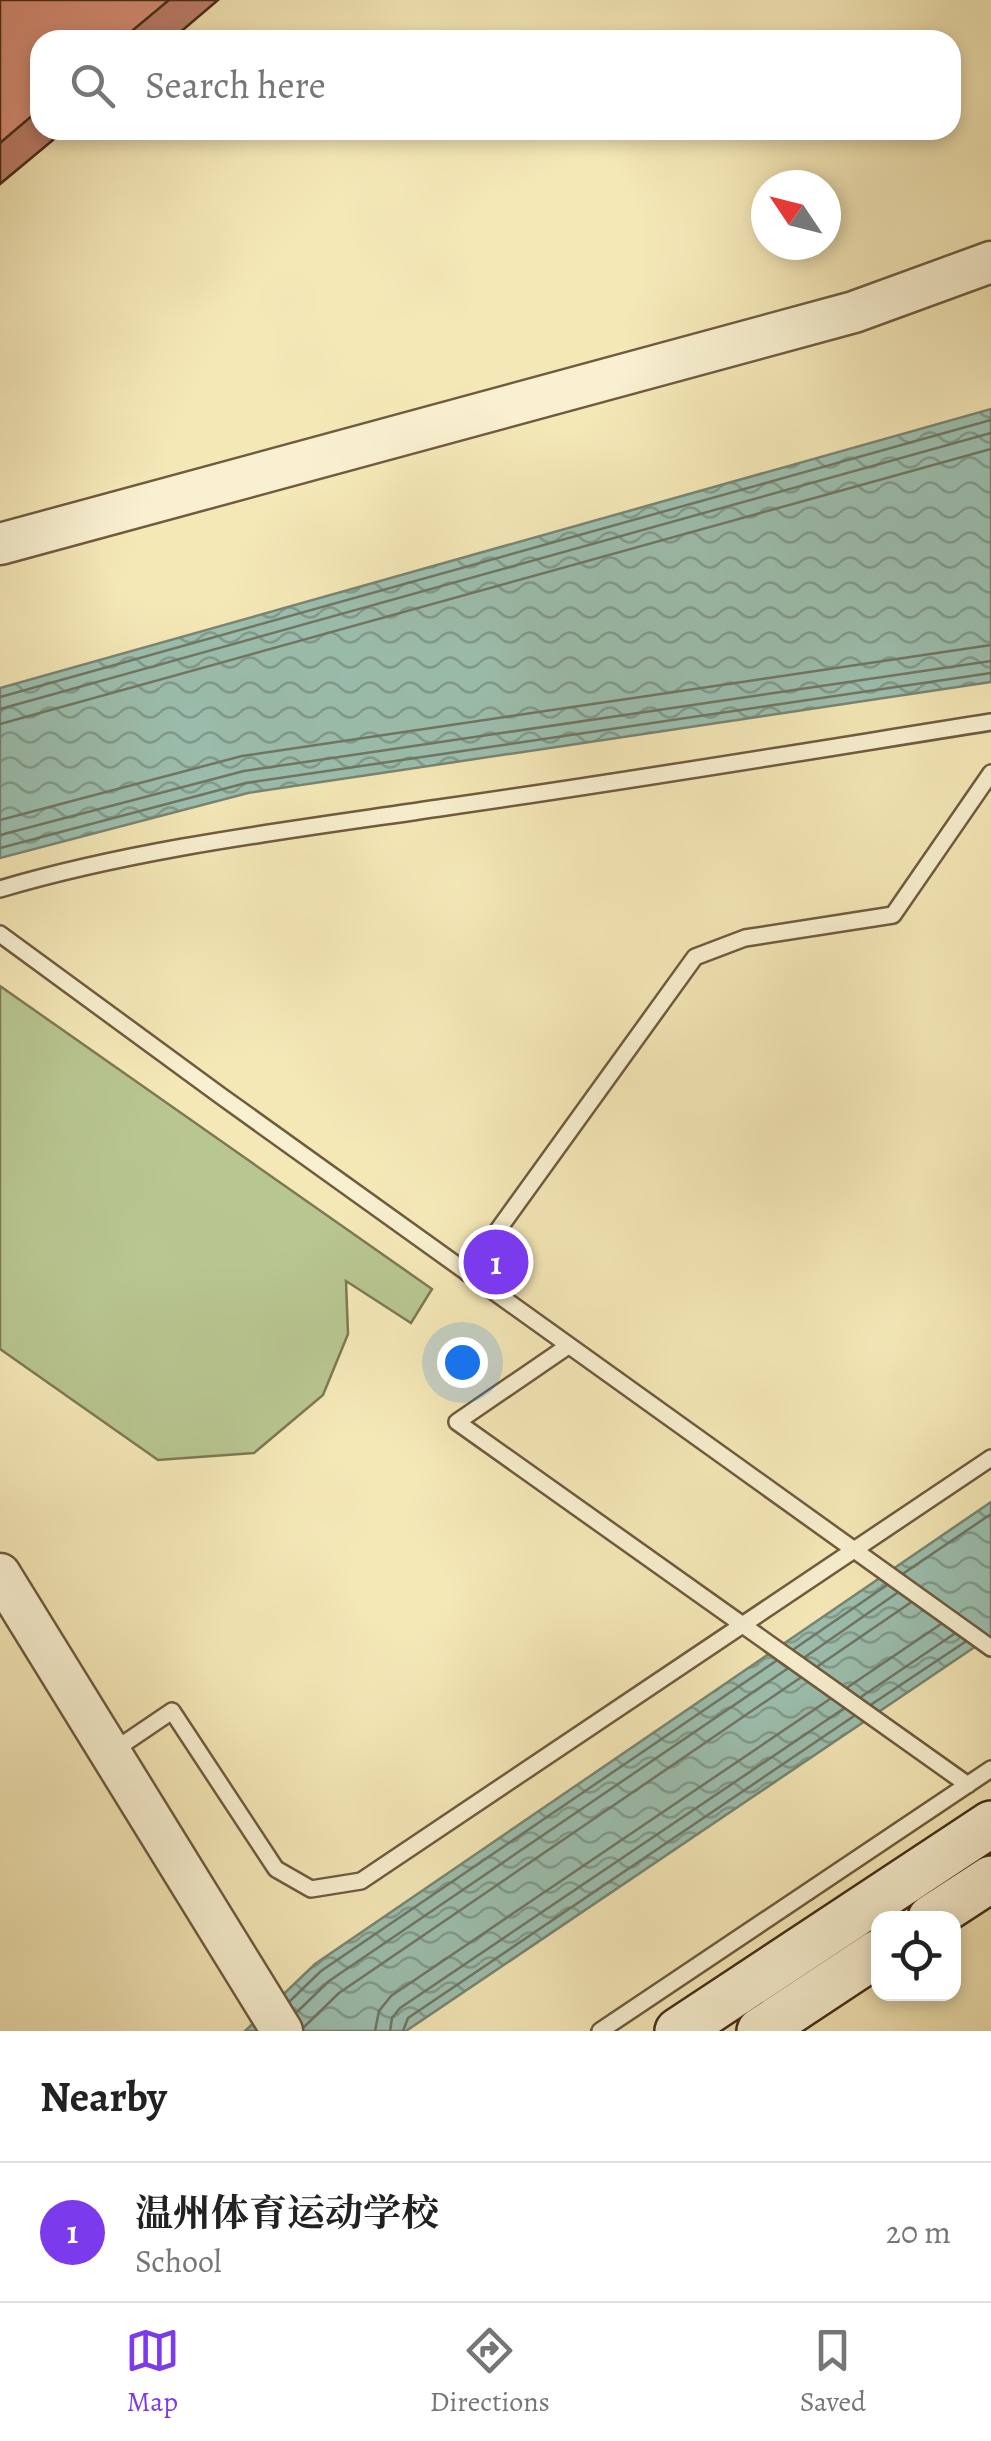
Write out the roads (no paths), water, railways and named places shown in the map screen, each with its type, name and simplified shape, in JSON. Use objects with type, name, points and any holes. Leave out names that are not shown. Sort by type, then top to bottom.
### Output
[{"type":"main road","points":[[678,2031],[991,1824]]},
{"type":"main road","points":[[942,1911],[991,1878]]},
{"type":"main road","points":[[760,2031],[871,1958]]},
{"type":"street","points":[[0,544],[854,312],[991,262]]},
{"type":"street","points":[[0,1574],[282,2031]]},
{"type":"lane","points":[[0,889],[236,838],[991,722]]},
{"type":"lane","points":[[467,1273],[694,957],[746,938],[893,915],[991,774]]},
{"type":"lane","points":[[0,934],[991,1648]]},
{"type":"lane","points":[[568,1346],[456,1422],[968,1785]]},
{"type":"lane","points":[[110,1753],[172,1710],[276,1868],[312,1889],[361,1881],[991,1458]]},
{"type":"lane","points":[[600,2031],[991,1769]]},
{"type":"water","points":[[991,409],[991,682],[248,793],[0,858],[0,688]]},
{"type":"water","points":[[991,1502],[991,1636],[406,2031],[245,2031],[315,1964]]},
{"type":"place","name":"温州体育运动学校","points":[[496,1262]]}]
